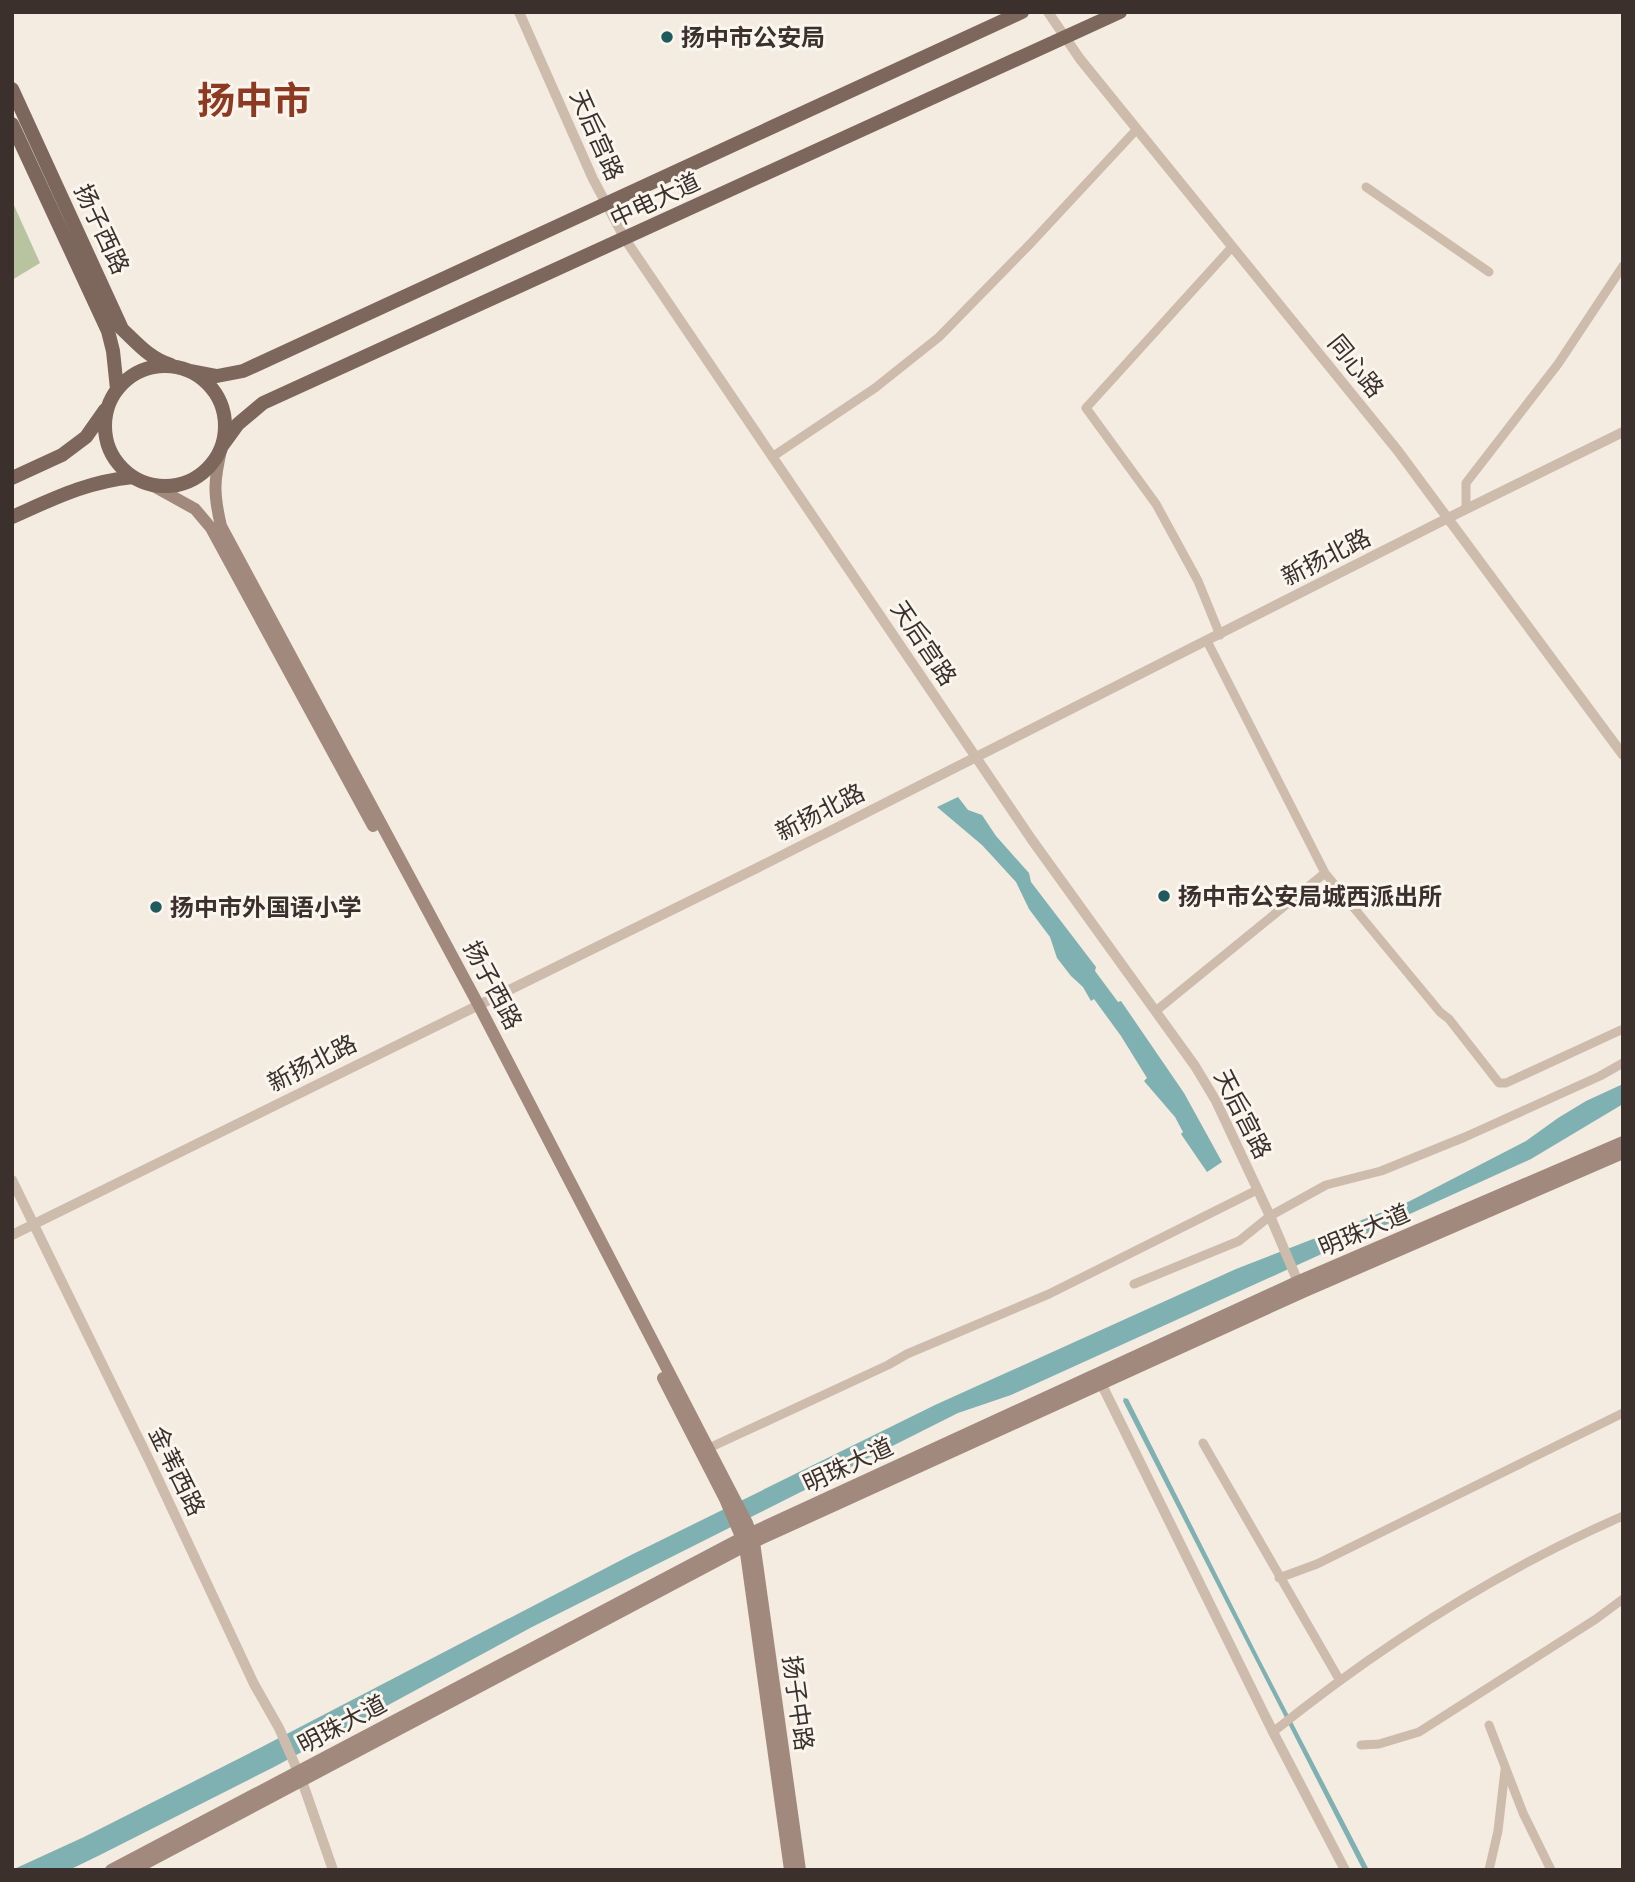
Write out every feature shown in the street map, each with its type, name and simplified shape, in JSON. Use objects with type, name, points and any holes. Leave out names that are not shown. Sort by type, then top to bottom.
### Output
[{"type":"main road","name":"中电大道","points":[[191,371],[217,376],[243,371],[1022,12]]},
{"type":"main road","name":"中电大道","points":[[222,446],[238,424],[263,403],[1120,12]]},
{"type":"main road","name":"扬子西路","points":[[12,89],[122,329],[160,361],[176,366]]},
{"type":"main road","name":"扬子西路","points":[[12,124],[108,331],[117,389]]},
{"type":"main road","points":[[12,478],[62,455],[86,437],[117,389],[128,378],[143,369],[159,365],[176,366],[191,371],[206,381],[217,395],[224,411],[226,429],[222,446],[208,468],[186,483],[169,486],[150,484],[134,477],[118,463],[108,445],[105,425],[108,406]]},
{"type":"main road","name":"扬子西路","points":[[222,446],[215,473],[214,494],[221,526],[709,1448],[746,1534]]},
{"type":"main road","points":[[12,517],[71,490],[103,480],[134,477]]},
{"type":"main road","name":"扬子西路","points":[[150,484],[195,509],[211,528],[474,1006],[730,1497]]},
{"type":"main road","name":"明珠大道","points":[[111,1870],[746,1534],[1099,1378],[1299,1282],[1623,1142]]},
{"type":"main road","name":"明珠大道","points":[[1299,1282],[1623,1153]]},
{"type":"main road","name":"扬子中路","points":[[746,1534],[790,1870]]},
{"type":"main road","name":"扬子中路","points":[[746,1534],[800,1870]]},
{"type":"main road","name":"明珠大道","points":[[137,1869],[299,1772]]},
{"type":"street","name":"天后宫路","points":[[519,12],[606,205],[625,239],[1032,840],[1157,1010],[1216,1101],[1299,1282]]},
{"type":"street","name":"同心路","points":[[1048,12],[1137,129],[1398,451],[1623,755]]},
{"type":"street","points":[[772,457],[875,388],[939,337],[1137,129]]},
{"type":"street","points":[[1366,187],[1489,272]]},
{"type":"street","points":[[1220,635],[1198,581],[1156,504],[1086,408],[1232,247]]},
{"type":"street","points":[[1466,509],[1466,483],[1558,364],[1623,266]]},
{"type":"street","name":"新扬北路","points":[[12,1235],[976,757],[1623,432]]},
{"type":"street","points":[[1207,641],[1325,873],[1499,1083],[1506,1083],[1623,1029]]},
{"type":"street","points":[[1157,1010],[1325,873]]},
{"type":"street","points":[[1134,1284],[1239,1241],[1270,1216],[1326,1185],[1381,1171],[1465,1137],[1623,1063]]},
{"type":"street","name":"金苇西路","points":[[12,1180],[151,1464],[254,1684],[279,1728],[299,1772],[333,1870]]},
{"type":"street","points":[[709,1448],[907,1354],[1049,1294],[1257,1190]]},
{"type":"street","points":[[1099,1378],[1345,1870]]},
{"type":"street","points":[[1279,1578],[1317,1564],[1623,1413]]},
{"type":"street","points":[[1203,1443],[1339,1679]]},
{"type":"street","points":[[1275,1730],[1339,1679],[1411,1631],[1524,1564],[1623,1517]]},
{"type":"street","points":[[1362,1745],[1379,1744],[1419,1732],[1623,1599]]},
{"type":"street","points":[[1489,1725],[1505,1769],[1551,1870]]},
{"type":"street","points":[[1489,1870],[1498,1831],[1505,1769]]},
{"type":"green space","points":[[12,201],[40,263],[12,280]]},
{"type":"water","points":[[958,797],[968,810],[982,815],[996,836],[1029,873],[1031,882],[1096,967],[1095,971],[1118,1002],[1121,1001],[1184,1093],[1222,1162],[1207,1172],[1181,1134],[1183,1132],[1175,1117],[1144,1081],[1147,1078],[1121,1036],[1094,999],[1091,1001],[1083,987],[1057,958],[1050,937],[1029,909],[1016,882],[982,845],[937,807]]},
{"type":"water","points":[[1623,1084],[1623,1104],[1531,1159],[1011,1395],[958,1413],[532,1627],[274,1767],[69,1870],[12,1870],[84,1837],[631,1555],[935,1405],[1236,1269],[1408,1202],[1526,1141],[1586,1101]]},
{"type":"water","points":[[1124,1398],[1128,1399],[1369,1870],[1363,1870],[1123,1401]]},
{"type":"place","name":"扬中市公安局","points":[[667,37]]},
{"type":"place","name":"扬中市公安局城西派出所","points":[[1164,896]]},
{"type":"place","name":"扬中市外国语小学","points":[[156,907]]},
{"type":"district","name":"扬中市","points":[[254,100]]}]
